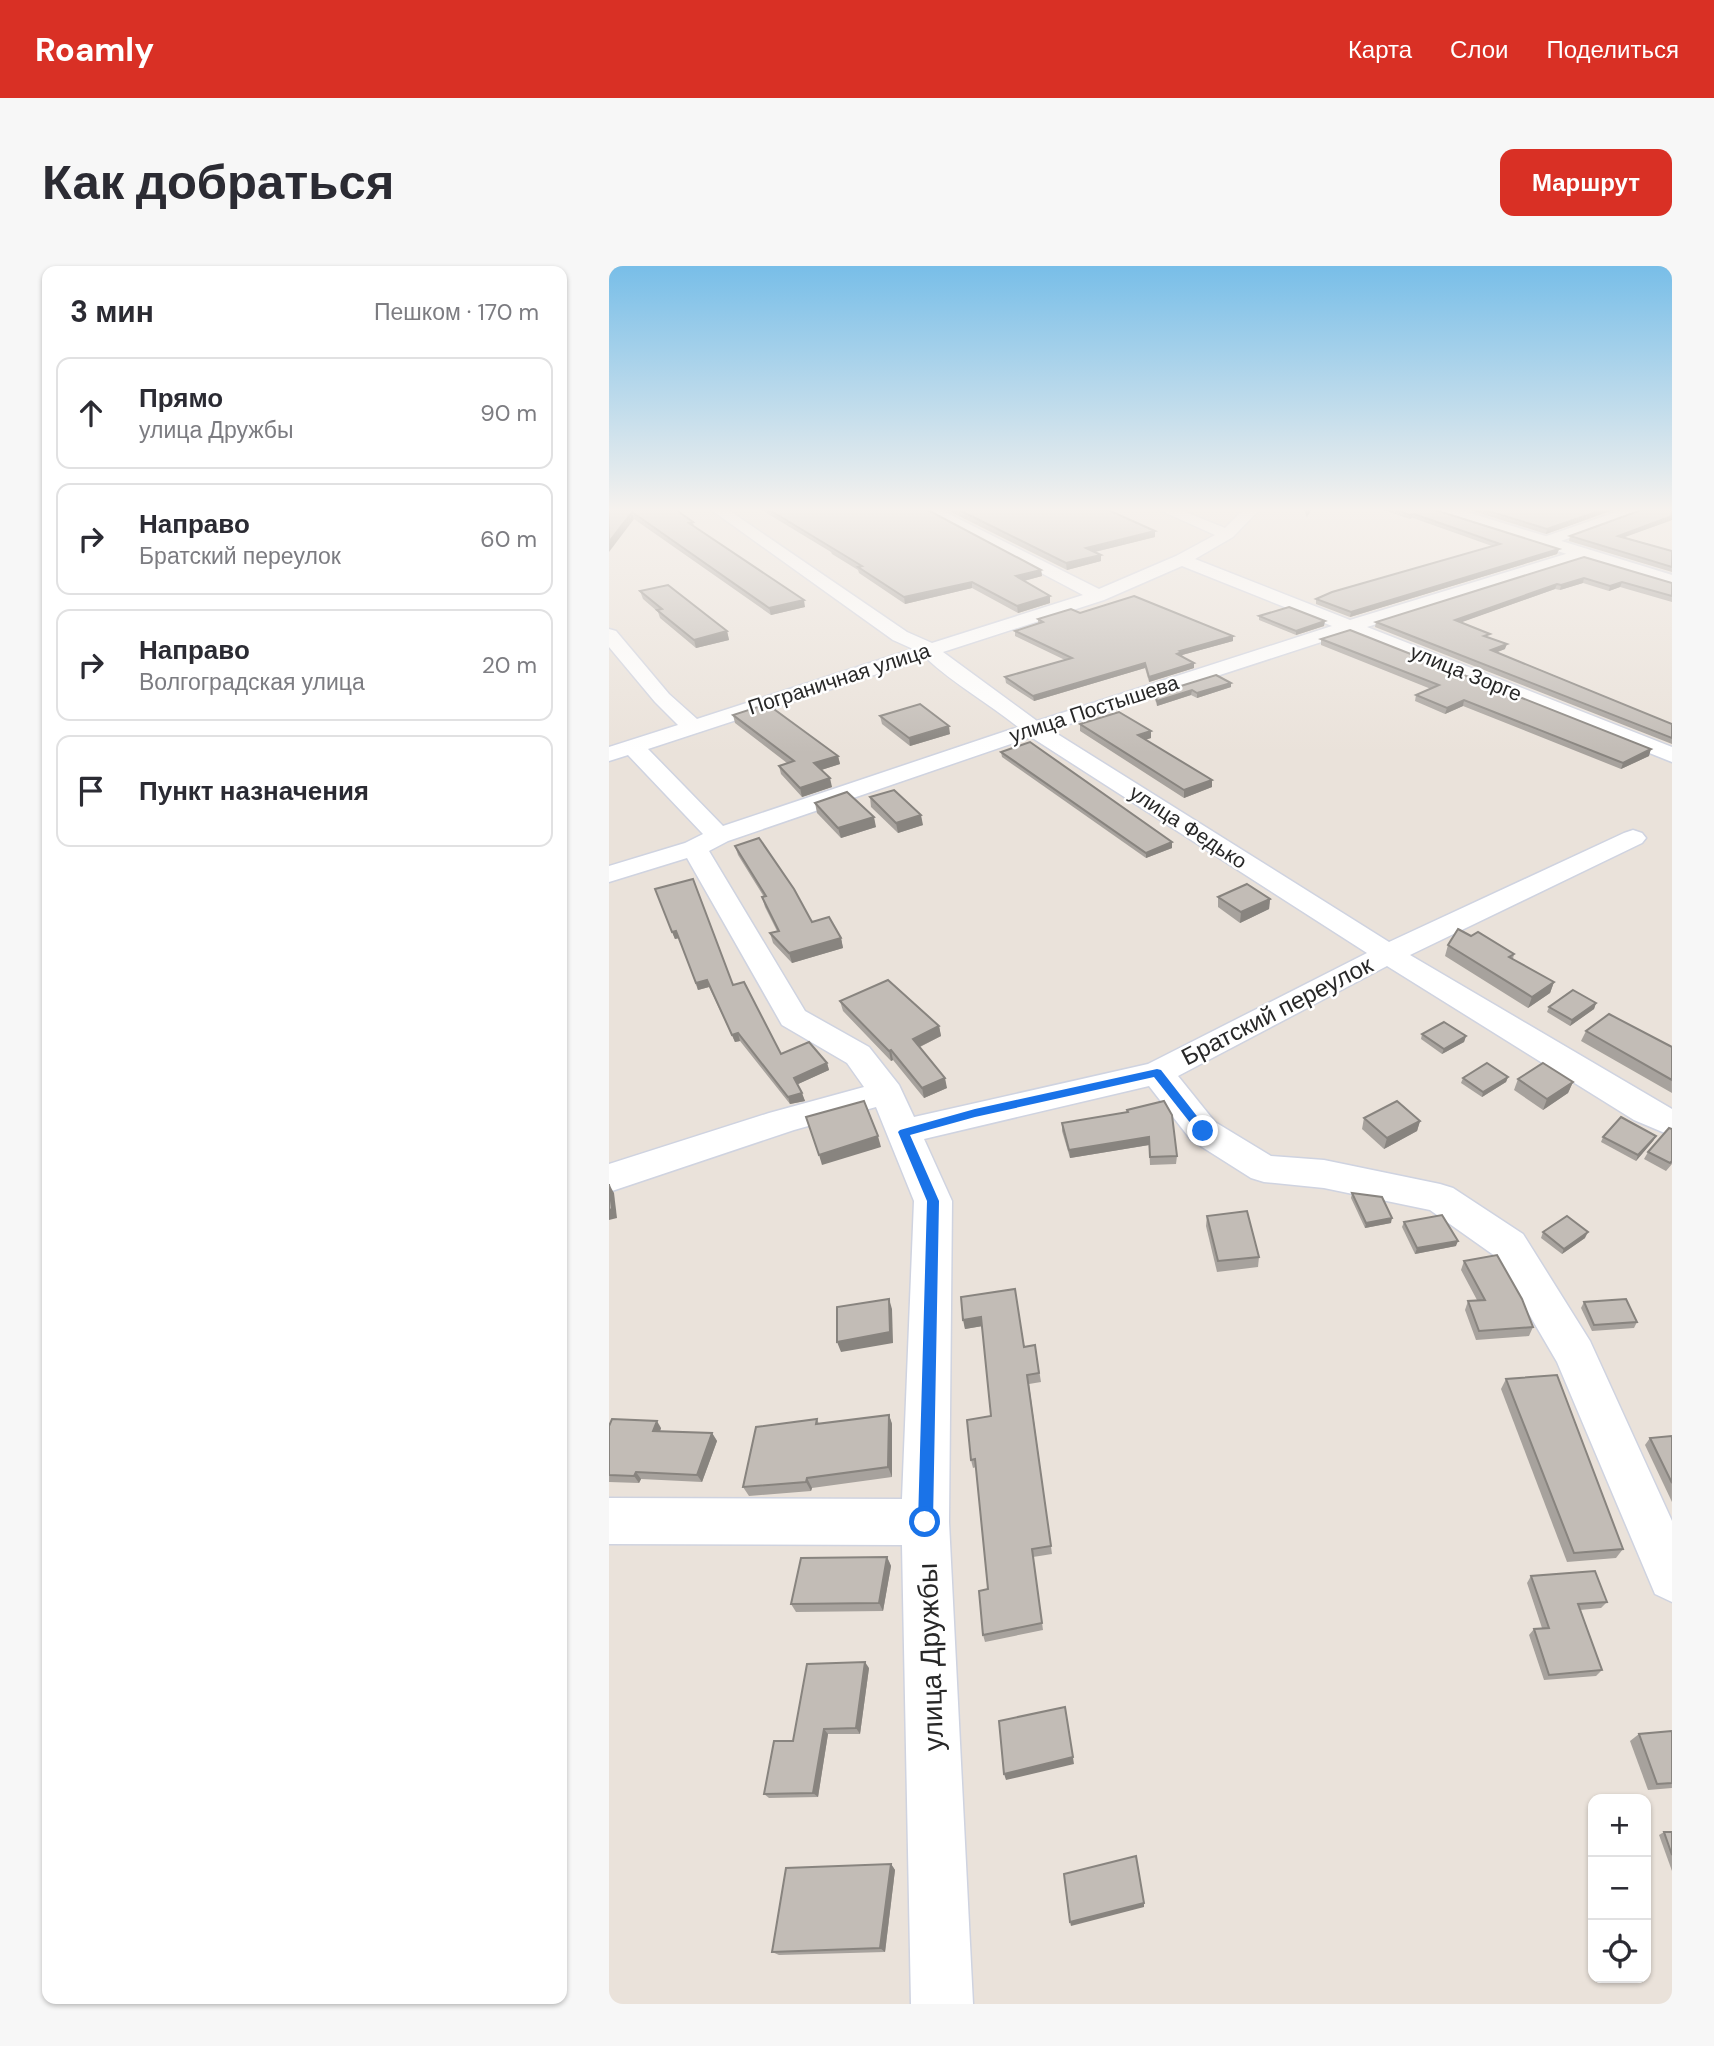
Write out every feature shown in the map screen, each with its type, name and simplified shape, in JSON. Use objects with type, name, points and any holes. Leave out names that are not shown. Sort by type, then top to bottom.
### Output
[{"type":"street","name":"улица Федько","points":[[834,590],[900,636],[928,649],[951,670],[993,696],[1034,729],[1388,954],[1646,1111],[1672,1124]]},
{"type":"street","points":[[1086,590],[1098,596]]},
{"type":"street","name":"Пограничная улица","points":[[609,754],[1112,590]]},
{"type":"street","name":"улица Зорге","points":[[1259,590],[1672,755]]},
{"type":"street","name":"улица Постышева","points":[[609,874],[1034,729],[1466,590]]},
{"type":"street","points":[[609,635],[662,698],[693,727]]},
{"type":"street","name":"улица Дружбы","points":[[633,747],[707,842],[793,1018],[858,1055],[887,1093],[933,1201],[925,1522],[941,2004]]},
{"type":"street","name":"Братский переулок","points":[[904,1132],[975,1113],[1157,1073],[1388,954],[1633,838]]},
{"type":"street","points":[[1157,1073],[1203,1131],[1264,1169],[1324,1174],[1440,1198],[1509,1245],[1575,1354],[1672,1577]]},
{"type":"street","points":[[609,1178],[834,1105],[887,1093]]},
{"type":"street","points":[[609,1521],[925,1522]]},
{"type":"building","points":[[675,590],[727,631],[694,640],[657,610],[662,609],[640,591]]},
{"type":"building","points":[[743,590],[789,590],[804,600],[769,608]]},
{"type":"building","points":[[893,590],[935,590],[904,597]]},
{"type":"building","points":[[987,590],[1040,590],[1050,596],[1017,606]]},
{"type":"building","points":[[1423,590],[1351,612],[1316,599],[1332,592]]},
{"type":"building","points":[[1478,590],[1540,590],[1455,620],[1490,634],[1484,636],[1507,644],[1491,650],[1672,724],[1672,738],[1376,622]]},
{"type":"building","points":[[1651,590],[1672,590],[1672,596]]},
{"type":"building","points":[[1134,596],[1233,636],[1180,651],[1182,652],[1177,654],[1194,663],[1149,677],[1145,663],[1033,696],[1005,677],[1072,658],[1015,631],[1043,622],[1038,619],[1071,609],[1080,613]]},
{"type":"building","points":[[1289,607],[1325,621],[1296,631],[1259,616]]},
{"type":"building","points":[[1350,630],[1651,749],[1623,763],[1464,700],[1447,708],[1416,695],[1439,685],[1321,639]]},
{"type":"building","points":[[1216,675],[1231,683],[1197,693],[1192,690],[1157,701],[1155,694]]},
{"type":"building","points":[[767,704],[838,756],[814,763],[830,778],[800,788],[779,766],[794,761],[733,715]]},
{"type":"building","points":[[920,704],[949,726],[909,738],[880,716]]},
{"type":"building","points":[[1119,712],[1151,731],[1138,735],[1212,780],[1184,790],[1080,724]]},
{"type":"building","points":[[1030,742],[1172,842],[1146,853],[1001,752]]},
{"type":"building","points":[[894,790],[921,815],[896,823],[870,797]]},
{"type":"building","points":[[847,792],[874,817],[838,828],[815,803]]},
{"type":"building","points":[[759,838],[794,889],[812,922],[829,917],[841,938],[789,953],[770,933],[779,931],[762,897],[766,896],[735,846]]},
{"type":"building","points":[[693,879],[733,985],[744,982],[781,1054],[809,1042],[827,1063],[794,1078],[802,1093],[788,1097],[738,1033],[732,1035],[707,980],[696,983],[676,931],[672,932],[655,889]]},
{"type":"building","points":[[1247,884],[1270,899],[1241,912],[1218,897]]},
{"type":"building","points":[[1458,929],[1471,936],[1478,932],[1514,954],[1509,957],[1554,982],[1532,997],[1448,945]]},
{"type":"building","points":[[888,980],[939,1026],[913,1039],[945,1078],[922,1088],[891,1050],[889,1051],[840,1001]]},
{"type":"building","points":[[1573,990],[1596,1003],[1572,1020],[1549,1007]]},
{"type":"building","points":[[1609,1014],[1672,1047],[1672,1080],[1586,1031]]},
{"type":"building","points":[[1444,1022],[1466,1036],[1444,1049],[1422,1034]]},
{"type":"building","points":[[1487,1063],[1508,1077],[1483,1092],[1463,1078]]},
{"type":"building","points":[[1543,1063],[1573,1082],[1547,1099],[1518,1079]]},
{"type":"building","points":[[864,1101],[878,1136],[819,1155],[806,1117]]},
{"type":"building","points":[[1164,1101],[1172,1115],[1177,1156],[1150,1157],[1149,1137],[1069,1150],[1062,1123],[1128,1112],[1127,1110]]},
{"type":"building","points":[[1397,1101],[1420,1121],[1387,1138],[1364,1118]]},
{"type":"building","points":[[1621,1117],[1656,1136],[1638,1155],[1603,1137]]},
{"type":"building","points":[[1669,1128],[1672,1129],[1670,1163],[1648,1152]]},
{"type":"building","points":[[609,1184],[612,1209],[609,1210]]},
{"type":"building","points":[[1352,1193],[1382,1197],[1392,1218],[1366,1223]]},
{"type":"building","points":[[1247,1211],[1259,1257],[1218,1261],[1207,1216]]},
{"type":"building","points":[[1442,1215],[1458,1241],[1417,1248],[1404,1222]]},
{"type":"building","points":[[1567,1216],[1588,1232],[1564,1249],[1543,1232]]},
{"type":"building","points":[[1497,1255],[1522,1299],[1533,1327],[1479,1331],[1468,1301],[1485,1300],[1464,1261]]},
{"type":"building","points":[[1015,1289],[1024,1347],[1035,1345],[1039,1373],[1027,1375],[1051,1546],[1032,1549],[1042,1623],[983,1635],[979,1591],[988,1589],[975,1459],[971,1460],[967,1420],[991,1416],[981,1317],[963,1320],[961,1297]]},
{"type":"building","points":[[889,1299],[890,1332],[837,1342],[837,1307]]},
{"type":"building","points":[[1626,1299],[1637,1322],[1594,1325],[1584,1302]]},
{"type":"building","points":[[1557,1375],[1623,1549],[1574,1553],[1506,1379]]},
{"type":"building","points":[[889,1415],[888,1467],[807,1478],[806,1482],[743,1487],[756,1427],[817,1419],[816,1424]]},
{"type":"building","points":[[612,1419],[657,1421],[653,1431],[712,1433],[697,1475],[636,1472],[634,1476],[609,1475],[609,1426]]},
{"type":"building","points":[[1672,1436],[1672,1483],[1650,1438]]},
{"type":"building","points":[[887,1557],[879,1603],[791,1604],[801,1558]]},
{"type":"building","points":[[1595,1571],[1607,1602],[1578,1604],[1602,1670],[1549,1675],[1534,1629],[1549,1628],[1531,1576]]},
{"type":"building","points":[[865,1662],[856,1728],[824,1729],[813,1793],[764,1794],[774,1741],[793,1741],[807,1664]]},
{"type":"building","points":[[1065,1707],[1073,1757],[1004,1774],[999,1721]]},
{"type":"building","points":[[1672,1731],[1672,1783],[1657,1784],[1639,1734]]},
{"type":"building","points":[[1664,1832],[1672,1832],[1672,1855]]},
{"type":"building","points":[[1136,1856],[1144,1903],[1070,1922],[1064,1874]]},
{"type":"building","points":[[891,1864],[880,1948],[772,1952],[786,1868]]},
{"type":"route","points":[[925,1522],[933,1201],[904,1132],[975,1113],[1157,1073],[1203,1131]]}]
